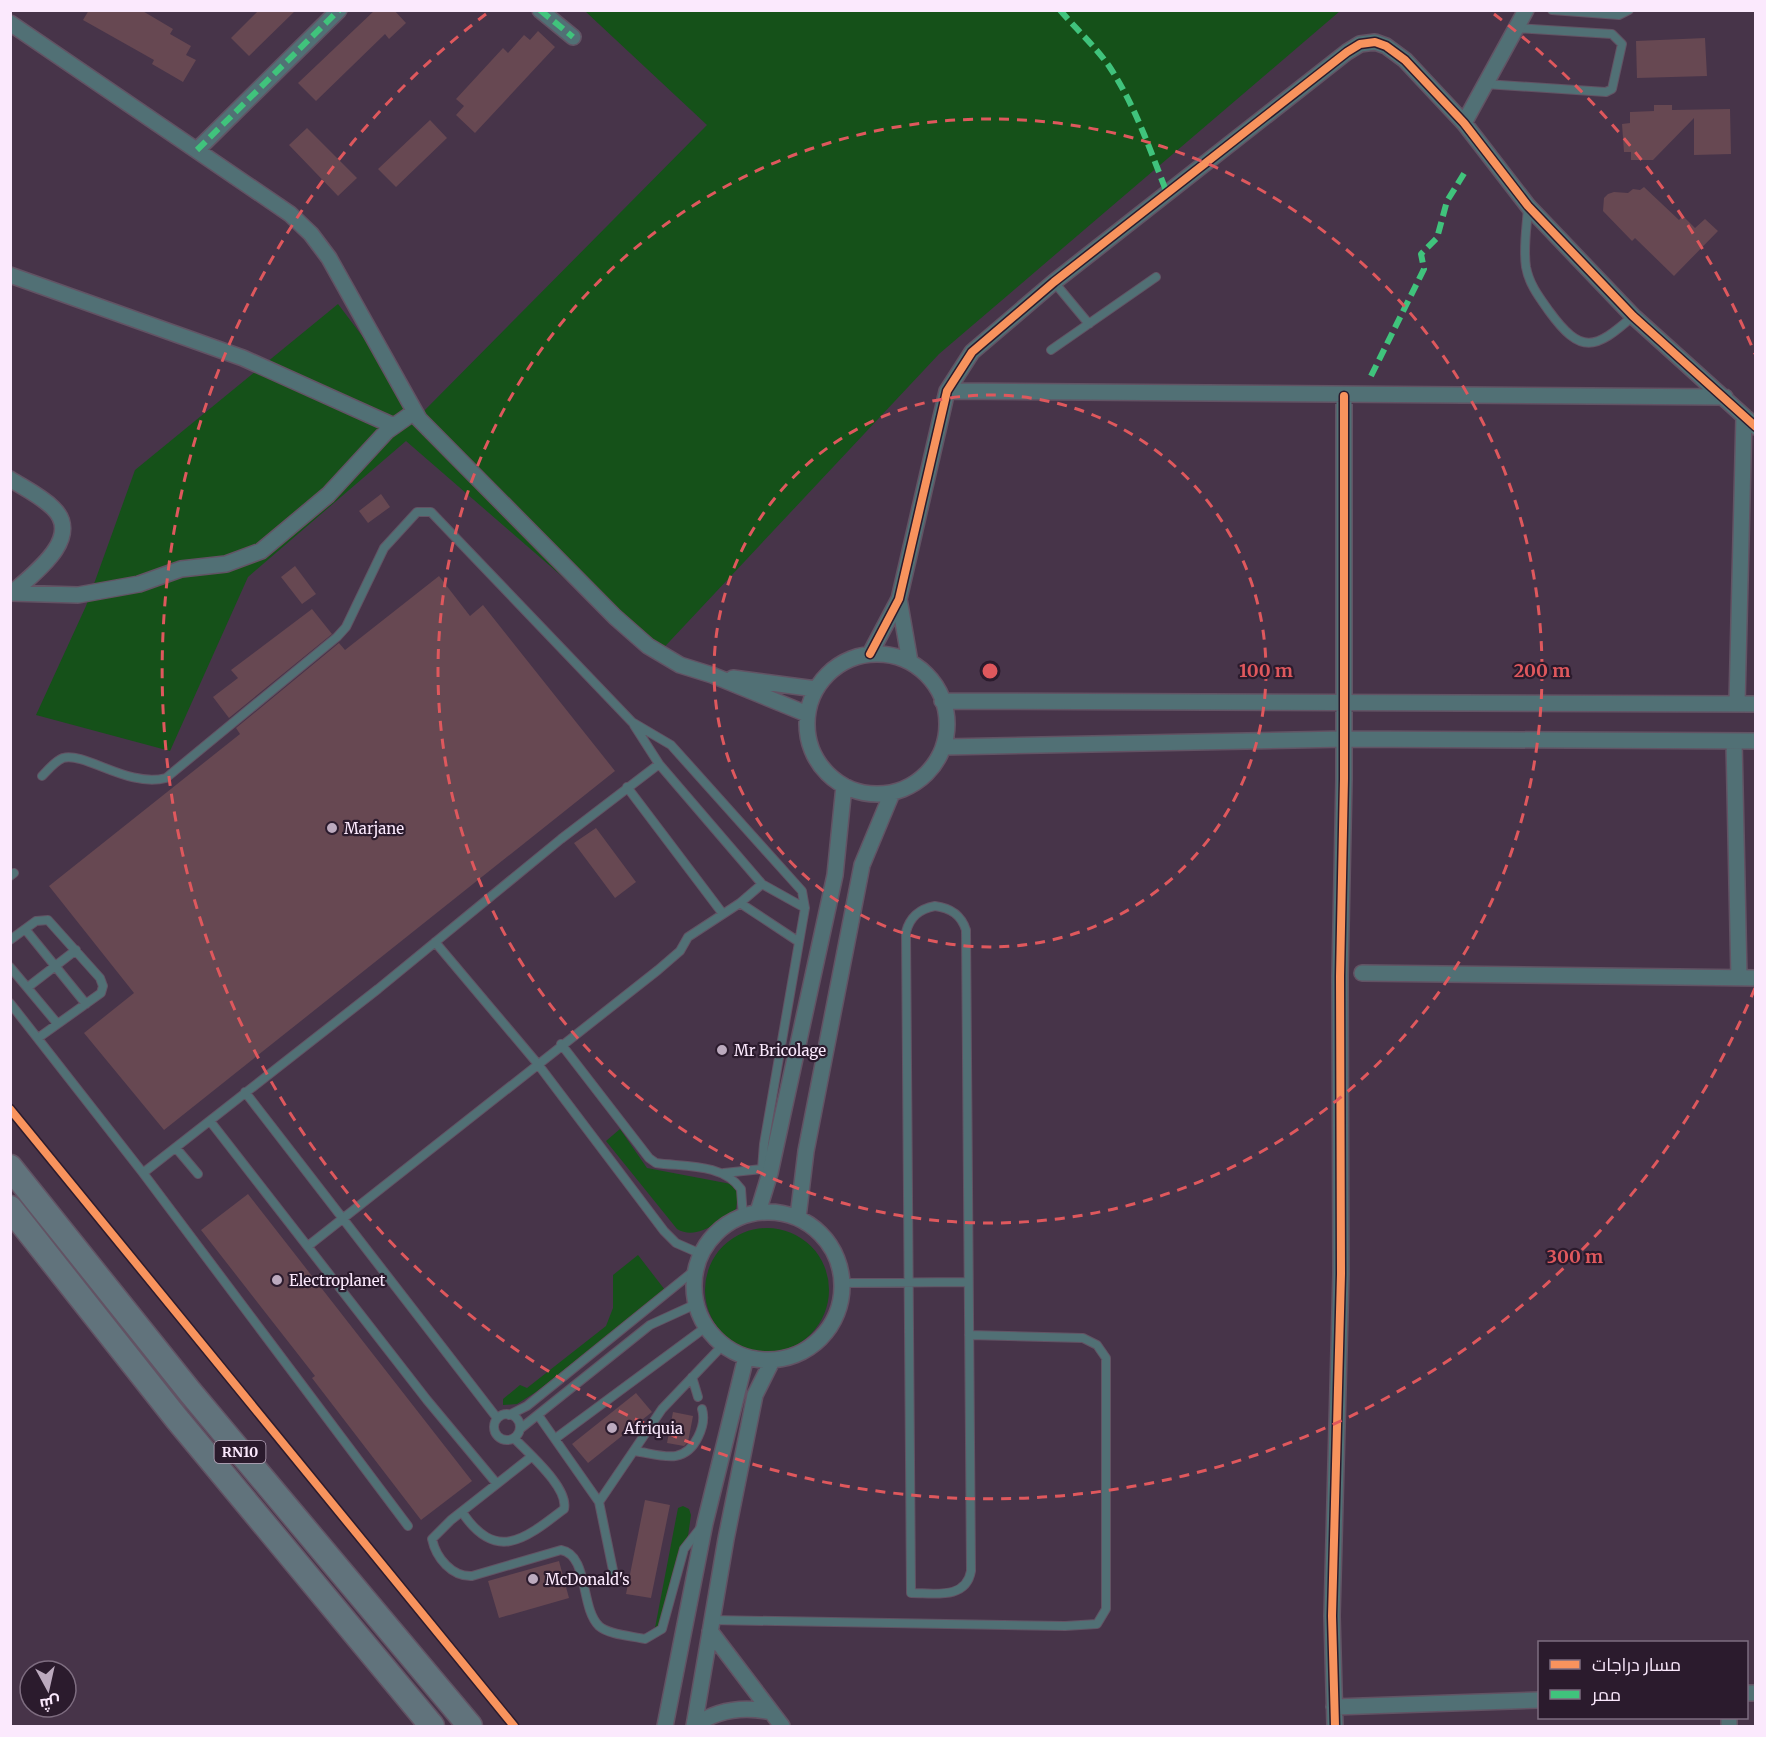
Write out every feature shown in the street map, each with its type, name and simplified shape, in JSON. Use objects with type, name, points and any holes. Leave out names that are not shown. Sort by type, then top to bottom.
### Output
[{"type":"main road","name":"RN10","points":[[10,1167],[198,1401],[470,1726]]},
{"type":"main road","name":"RN10","points":[[10,1208],[177,1419],[432,1726]]},
{"type":"street","points":[[197,150],[339,10]]},
{"type":"street","points":[[540,10],[573,37]]},
{"type":"street","points":[[1464,123],[1526,10]]},
{"type":"street","points":[[10,23],[290,214],[329,258],[414,411],[456,458],[640,639],[680,665],[712,675],[807,714]]},
{"type":"street","points":[[870,654],[899,599],[947,391],[972,352],[1054,282],[1347,52],[1360,45],[1375,42],[1396,52],[1464,123],[1528,206],[1633,316],[1725,397],[1755,427]]},
{"type":"street","points":[[10,275],[243,358],[394,426]]},
{"type":"street","points":[[947,391],[1344,396],[1725,397]]},
{"type":"street","points":[[1335,1726],[1332,1616],[1341,1274],[1340,1005],[1344,739],[1344,396]]},
{"type":"street","points":[[11,593],[78,595],[139,584],[181,569],[226,564],[261,551],[328,495],[394,426],[414,411]]},
{"type":"street","points":[[1737,703],[1744,416]]},
{"type":"street","points":[[10,479],[53,508],[60,518],[61,526],[55,552],[11,593]]},
{"type":"street","points":[[899,599],[910,662]]},
{"type":"street","points":[[870,654],[895,656],[910,662],[934,683],[947,713],[944,747],[929,772],[914,784],[892,793],[874,795],[844,786],[825,772],[812,752],[808,739],[807,714],[816,689],[826,675],[853,658],[870,654]]},
{"type":"street","points":[[712,675],[816,689]]},
{"type":"street","points":[[942,701],[1344,700],[1755,704]]},
{"type":"street","points":[[944,747],[1344,739],[1755,741]]},
{"type":"street","points":[[1734,741],[1739,978]]},
{"type":"street","points":[[750,1215],[766,1171],[838,862],[844,786]]},
{"type":"street","points":[[798,1217],[806,1151],[862,865],[892,793]]},
{"type":"street","points":[[1362,973],[1755,978]]},
{"type":"street","points":[[778,1212],[798,1217],[816,1228],[830,1244],[840,1262],[843,1283],[841,1306],[831,1327],[815,1344],[795,1356],[772,1361],[746,1357],[723,1345],[706,1327],[696,1304],[695,1270],[701,1254],[715,1234],[734,1220],[750,1215],[778,1212]]},
{"type":"street","points":[[666,1726],[705,1523],[746,1357]]},
{"type":"street","points":[[694,1726],[710,1625],[755,1395],[772,1361]]},
{"type":"street","points":[[710,1625],[782,1726]]},
{"type":"street","points":[[1334,1707],[1538,1700]]},
{"type":"street","points":[[694,1726],[705,1718],[731,1710],[771,1712]]},
{"type":"lane","points":[[1552,10],[1619,15],[1629,10]]},
{"type":"lane","points":[[1485,84],[1606,92],[1612,89],[1622,44],[1612,33],[1516,28]]},
{"type":"lane","points":[[1528,206],[1526,269],[1533,288],[1567,336],[1586,344],[1598,341],[1609,337],[1633,316]]},
{"type":"lane","points":[[1051,350],[1156,277]]},
{"type":"lane","points":[[1054,282],[1089,324]]},
{"type":"lane","points":[[42,776],[57,761],[71,758],[140,781],[166,778],[337,637],[346,627],[384,548],[417,512],[430,512],[632,722],[658,764],[762,884],[805,908]]},
{"type":"lane","points":[[561,1044],[649,1158],[656,1162],[723,1173],[766,1171],[764,1144],[805,900],[797,883],[671,745],[632,722]]},
{"type":"lane","points":[[143,1173],[658,764]]},
{"type":"lane","points":[[627,788],[723,914]]},
{"type":"lane","points":[[308,1246],[561,1044],[673,958],[680,951],[687,937],[740,903],[762,884]]},
{"type":"lane","points":[[740,903],[799,942]]},
{"type":"lane","points":[[935,906],[951,910],[963,922],[966,930],[968,1282],[970,1578],[963,1588],[954,1593],[911,1593],[906,932],[908,924],[919,911],[935,906]]},
{"type":"lane","points":[[10,940],[40,919],[48,920],[76,950],[103,986],[101,993],[56,1022],[38,1038]]},
{"type":"lane","points":[[25,928],[86,1004]]},
{"type":"lane","points":[[435,942],[537,1064],[664,1231],[676,1243],[701,1254]]},
{"type":"lane","points":[[28,987],[76,950]]},
{"type":"lane","points":[[10,967],[56,1022]]},
{"type":"lane","points":[[10,1003],[143,1173],[408,1526]]},
{"type":"lane","points":[[245,1092],[497,1418]]},
{"type":"lane","points":[[210,1121],[427,1400],[497,1484]]},
{"type":"lane","points":[[176,1148],[198,1174]]},
{"type":"lane","points":[[723,1173],[741,1189],[750,1215]]},
{"type":"lane","points":[[695,1270],[531,1403],[497,1418],[494,1423],[495,1434],[504,1440],[514,1438],[520,1429],[650,1325],[696,1304]]},
{"type":"lane","points":[[843,1283],[968,1282]]},
{"type":"lane","points":[[556,1438],[706,1327]]},
{"type":"lane","points":[[710,1625],[1065,1626],[1097,1624],[1106,1609],[1106,1358],[1097,1345],[1083,1338],[969,1335]]},
{"type":"lane","points":[[599,1502],[662,1408],[723,1345]]},
{"type":"lane","points":[[692,1377],[698,1397]]},
{"type":"lane","points":[[635,1451],[666,1456],[684,1455],[693,1448],[701,1431],[702,1409]]},
{"type":"lane","points":[[509,1414],[517,1420],[520,1429]]},
{"type":"lane","points":[[538,1415],[599,1502],[614,1575]]},
{"type":"lane","points":[[462,1512],[489,1541],[501,1543],[530,1534],[564,1509],[563,1493],[514,1438]]},
{"type":"lane","points":[[531,1457],[432,1539],[434,1550],[450,1569],[462,1577],[561,1550],[567,1551],[576,1559],[593,1617],[600,1628],[645,1639],[662,1629],[684,1549],[705,1523]]},
{"type":"green space","points":[[585,11],[1340,11],[939,354],[655,657],[406,441],[248,577],[170,751],[36,715],[86,606],[135,470],[338,304],[421,414],[707,125]]},
{"type":"green space","points":[[620,1129],[647,1168],[731,1184],[738,1193],[736,1209],[716,1224],[700,1231],[692,1233],[677,1229],[606,1141]]},
{"type":"green space","points":[[767,1228],[791,1233],[811,1246],[824,1266],[829,1290],[824,1314],[811,1334],[791,1347],[767,1352],[743,1347],[723,1334],[710,1314],[705,1290],[710,1266],[723,1246],[743,1233]]},
{"type":"green space","points":[[638,1255],[665,1290],[536,1392],[517,1404],[503,1405],[503,1399],[520,1385],[527,1388],[606,1326],[613,1308],[613,1275]]},
{"type":"green space","points":[[683,1506],[689,1509],[691,1515],[688,1536],[677,1557],[658,1629],[655,1628],[678,1508]]},
{"type":"building","points":[[89,10],[141,10],[173,29],[170,34],[191,46],[186,55],[196,60],[183,82],[152,64],[154,60],[83,20]]},
{"type":"building","points":[[259,10],[296,10],[249,56],[231,38]]},
{"type":"building","points":[[375,10],[394,10],[406,23],[389,39],[385,34],[316,101],[298,83]]},
{"type":"building","points":[[538,31],[555,47],[475,133],[456,115],[464,106],[456,99],[503,48],[508,53],[524,35],[530,40]]},
{"type":"building","points":[[1705,38],[1707,76],[1637,78],[1636,41]]},
{"type":"building","points":[[1654,105],[1672,105],[1672,110],[1730,109],[1731,154],[1694,155],[1694,118],[1653,160],[1631,160],[1631,152],[1624,152],[1622,124],[1630,123],[1630,112],[1654,111]]},
{"type":"building","points":[[430,120],[447,138],[396,187],[378,169]]},
{"type":"building","points":[[307,128],[357,178],[338,196],[289,145]]},
{"type":"building","points":[[1644,187],[1679,220],[1683,216],[1695,228],[1705,219],[1718,231],[1674,276],[1635,238],[1632,241],[1603,211],[1604,198],[1608,194],[1628,193],[1633,189],[1640,190]]},
{"type":"building","points":[[381,494],[390,507],[368,523],[359,511]]},
{"type":"building","points":[[295,566],[316,594],[302,604],[281,577]]},
{"type":"building","name":"Marjane","points":[[439,576],[470,616],[483,605],[615,771],[164,1130],[84,1033],[134,993],[49,886],[240,734],[236,728],[339,643],[345,650]]},
{"type":"building","points":[[312,609],[332,634],[229,718],[213,697],[238,678],[231,670]]},
{"type":"building","points":[[596,828],[636,882],[615,898],[574,843]]},
{"type":"building","points":[[248,1194],[472,1481],[421,1520],[312,1378],[315,1376],[201,1230]]},
{"type":"building","name":"Afriquia","points":[[636,1393],[652,1412],[588,1463],[572,1444]]},
{"type":"building","points":[[673,1412],[693,1416],[688,1442],[684,1446],[667,1443]]},
{"type":"building","points":[[645,1500],[670,1505],[651,1598],[626,1594]]},
{"type":"building","points":[[559,1561],[569,1598],[499,1618],[488,1581]]},
{"type":"marked path","points":[[197,150],[339,10]]},
{"type":"marked path","points":[[540,10],[573,37]]},
{"type":"marked path","points":[[1060,10],[1098,51],[1127,96],[1167,193]]},
{"type":"marked path","points":[[1371,376],[1424,269],[1421,254],[1437,238],[1447,201],[1465,172]]},
{"type":"cycle path","points":[[870,654],[899,599],[947,391],[972,352],[1054,282],[1360,44],[1375,42],[1386,46],[1405,60],[1464,123],[1528,206],[1633,316],[1756,427]]},
{"type":"cycle path","points":[[1335,1726],[1332,1616],[1341,1274],[1340,976],[1344,779],[1344,396]]},
{"type":"cycle path","points":[[10,1109],[514,1726]]},
{"type":"place","name":"Marjane","points":[[332,828]]},
{"type":"place","name":"Mr Bricolage","points":[[722,1050]]},
{"type":"place","name":"Electroplanet","points":[[277,1280]]},
{"type":"place","name":"Afriquia","points":[[612,1428]]},
{"type":"place","name":"McDonald's","points":[[533,1579]]}]
